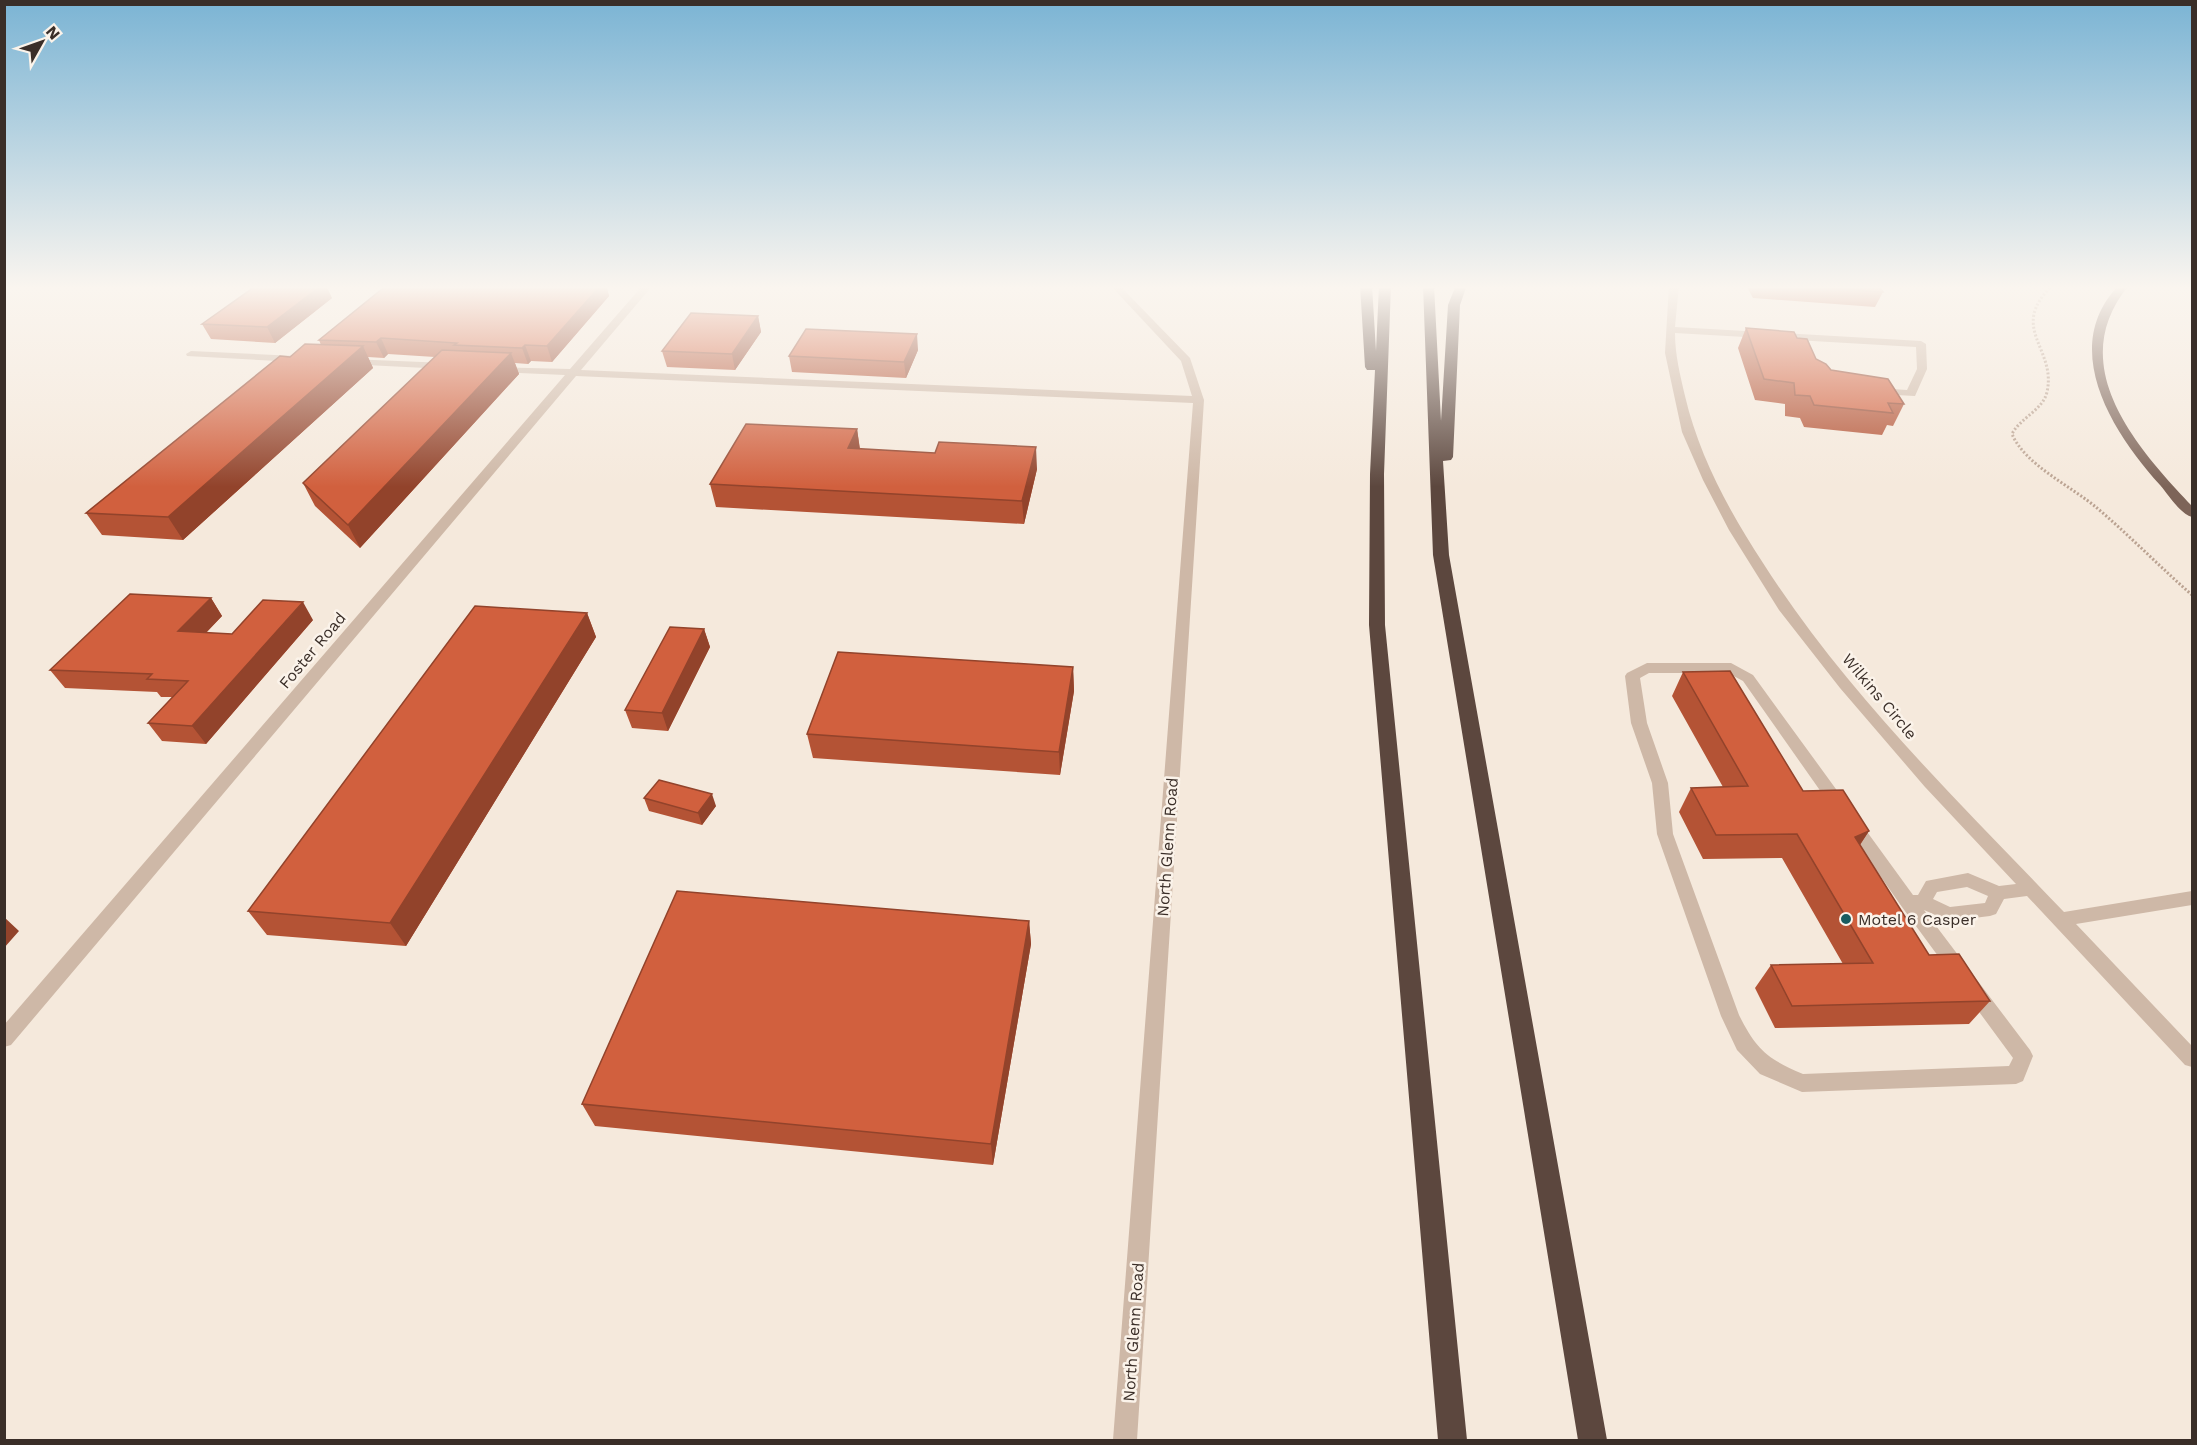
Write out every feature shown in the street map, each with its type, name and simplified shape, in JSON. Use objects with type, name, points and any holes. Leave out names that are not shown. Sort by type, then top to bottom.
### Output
[{"type":"highway","points":[[1370,352],[1377,474]]},
{"type":"highway","points":[[1382,352],[1377,474],[1377,625],[1453,1440]]},
{"type":"highway","points":[[1431,352],[1441,555],[1593,1440]]},
{"type":"highway","points":[[1441,555],[1452,352]]},
{"type":"main road","points":[[2096,352],[2103,384],[2122,428],[2141,456],[2193,513]]},
{"type":"street","name":"Foster Road","points":[[4,1039],[589,352]]},
{"type":"street","name":"North Glenn Road","points":[[1125,1440],[1199,400],[1186,360],[1179,352]]},
{"type":"street","name":"Wilkins Circle","points":[[1670,352],[1688,432],[1709,480],[1735,530],[1784,607],[1853,694],[1931,783],[2193,1059]]},
{"type":"street","points":[[1868,390],[1911,394],[1922,369],[1921,352]]},
{"type":"street","points":[[191,354],[310,360]]},
{"type":"street","points":[[334,361],[453,367]]},
{"type":"street","points":[[489,368],[1199,400]]},
{"type":"street","points":[[1916,902],[2023,1056],[2016,1075],[1802,1083],[1767,1068],[1744,1044],[1730,1016],[1665,834],[1660,783],[1639,723],[1632,676],[1647,668],[1731,668],[1748,678],[1916,902],[1949,914],[1990,909],[1998,893]]},
{"type":"street","points":[[1916,902],[1932,886],[1968,880],[1998,893],[2031,889]]},
{"type":"street","points":[[2060,920],[2193,898]]},
{"type":"path","points":[[2040,352],[2048,380],[2045,400],[2017,424],[2012,434],[2016,446],[2027,459],[2098,507],[2193,595]]},
{"type":"building","points":[[295,352],[356,352],[168,517],[86,513],[280,356],[290,357]]},
{"type":"building","points":[[439,352],[511,353],[348,525],[303,483]]},
{"type":"building","points":[[695,352],[733,352],[732,354]]},
{"type":"building","points":[[791,352],[908,352],[904,362],[789,356]]},
{"type":"building","points":[[1755,352],[1813,352],[1816,359],[1826,364],[1831,370],[1888,379],[1904,404],[1888,403],[1893,413],[1814,405],[1810,396],[1795,395],[1794,383],[1764,379]]},
{"type":"building","points":[[746,424],[857,429],[848,448],[935,453],[939,442],[1036,447],[1022,501],[710,484]]},
{"type":"building","points":[[130,594],[211,598],[178,631],[232,634],[263,600],[303,602],[192,726],[148,723],[188,681],[147,679],[152,674],[50,670]]},
{"type":"building","points":[[475,606],[587,613],[390,923],[248,911]]},
{"type":"building","points":[[670,627],[704,629],[662,713],[625,710]]},
{"type":"building","points":[[838,652],[1073,667],[1059,752],[807,734]]},
{"type":"building","points":[[1730,671],[1803,791],[1843,790],[1869,831],[1855,837],[1929,955],[1959,954],[1990,1001],[1792,1006],[1771,965],[1873,963],[1797,834],[1716,835],[1691,788],[1748,786],[1683,672]]},
{"type":"building","points":[[659,780],[712,794],[698,813],[644,798]]},
{"type":"building","points":[[677,891],[1029,921],[991,1144],[582,1104]]},
{"type":"place","name":"Motel 6 Casper","points":[[1846,919]]}]
